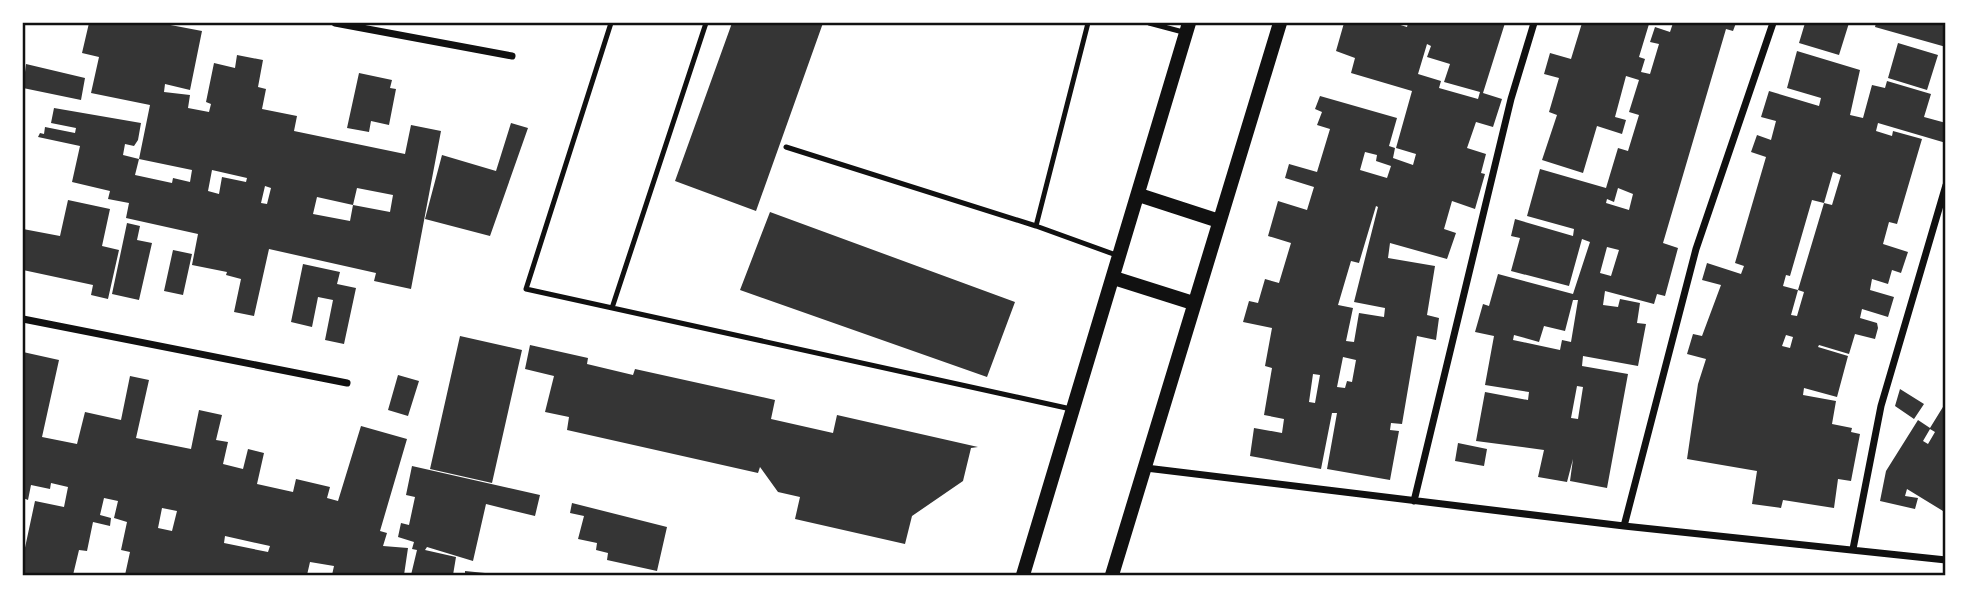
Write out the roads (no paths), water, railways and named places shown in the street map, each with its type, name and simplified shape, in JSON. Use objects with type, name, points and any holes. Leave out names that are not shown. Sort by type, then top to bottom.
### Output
[{"type":"main road","points":[[1112,575],[1280,23]]},
{"type":"main road","points":[[1023,575],[1188,28]]},
{"type":"main road","points":[[1139,195],[1219,221]]},
{"type":"main road","points":[[1114,278],[1193,303]]},
{"type":"street","points":[[335,23],[512,56]]},
{"type":"street","points":[[1414,501],[1511,99],[1534,23]]},
{"type":"street","points":[[1624,526],[1696,249],[1773,23]]},
{"type":"street","points":[[1853,549],[1881,406],[1946,185]]},
{"type":"street","points":[[23,319],[346,383]]},
{"type":"street","points":[[1146,468],[1624,526],[1946,559]]},
{"type":"lane","points":[[611,23],[526,289],[1074,410]]},
{"type":"lane","points":[[612,308],[706,23]]},
{"type":"lane","points":[[1036,226],[1088,23]]},
{"type":"lane","points":[[1149,23],[1188,28]]},
{"type":"lane","points":[[786,147],[1036,226],[1121,257]]}]
